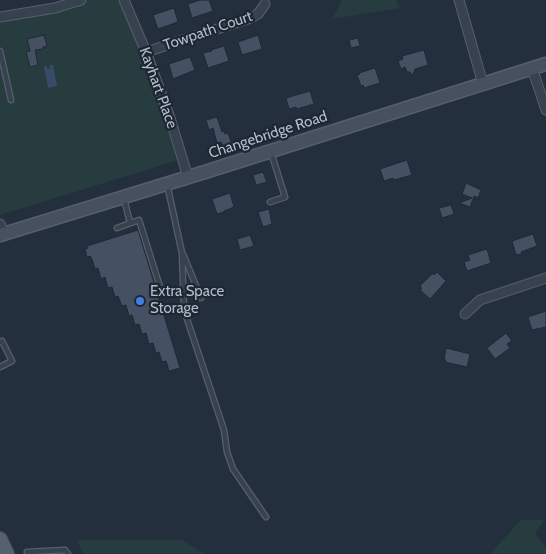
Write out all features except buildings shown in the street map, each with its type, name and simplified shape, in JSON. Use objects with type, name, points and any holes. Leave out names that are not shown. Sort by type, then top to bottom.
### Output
[{"type":"main road","name":"Changebridge Road","points":[[1,230],[123,197],[546,64]]},
{"type":"main road","points":[[0,539],[7,554]]},
{"type":"street","points":[[0,17],[55,8],[81,0]]},
{"type":"street","name":"Kayhart Place","points":[[124,0],[146,52],[170,118],[188,176]]},
{"type":"street","points":[[459,0],[483,84]]},
{"type":"street","name":"Towpath Court","points":[[146,52],[252,18],[258,14],[265,4]]},
{"type":"street","points":[[532,68],[546,110]]},
{"type":"street","points":[[465,314],[480,300],[546,278]]},
{"type":"lane","points":[[0,51],[11,100]]},
{"type":"lane","points":[[270,202],[286,197],[271,151]]},
{"type":"lane","points":[[167,183],[182,253],[184,310],[224,430],[227,452],[233,469],[266,517]]},
{"type":"lane","points":[[123,197],[130,223]]},
{"type":"lane","points":[[117,228],[139,220],[160,287]]},
{"type":"lane","points":[[182,253],[201,298]]},
{"type":"lane","points":[[0,342],[2,341],[12,361],[0,367]]},
{"type":"lane","points":[[27,552],[66,550],[66,553]]},
{"type":"green space","points":[[72,0],[118,0],[169,109],[185,158],[0,215],[0,15]]},
{"type":"green space","points":[[342,0],[396,0],[400,8],[332,19]]},
{"type":"green space","points":[[521,520],[544,520],[535,533],[546,548],[546,554],[490,554]]},
{"type":"green space","points":[[77,540],[181,540],[205,554],[83,554]]},
{"type":"water","points":[[50,65],[53,65],[57,86],[48,88],[44,67],[46,66],[49,69]]},
{"type":"place","name":"Extra Space Storage","points":[[140,301]]}]
